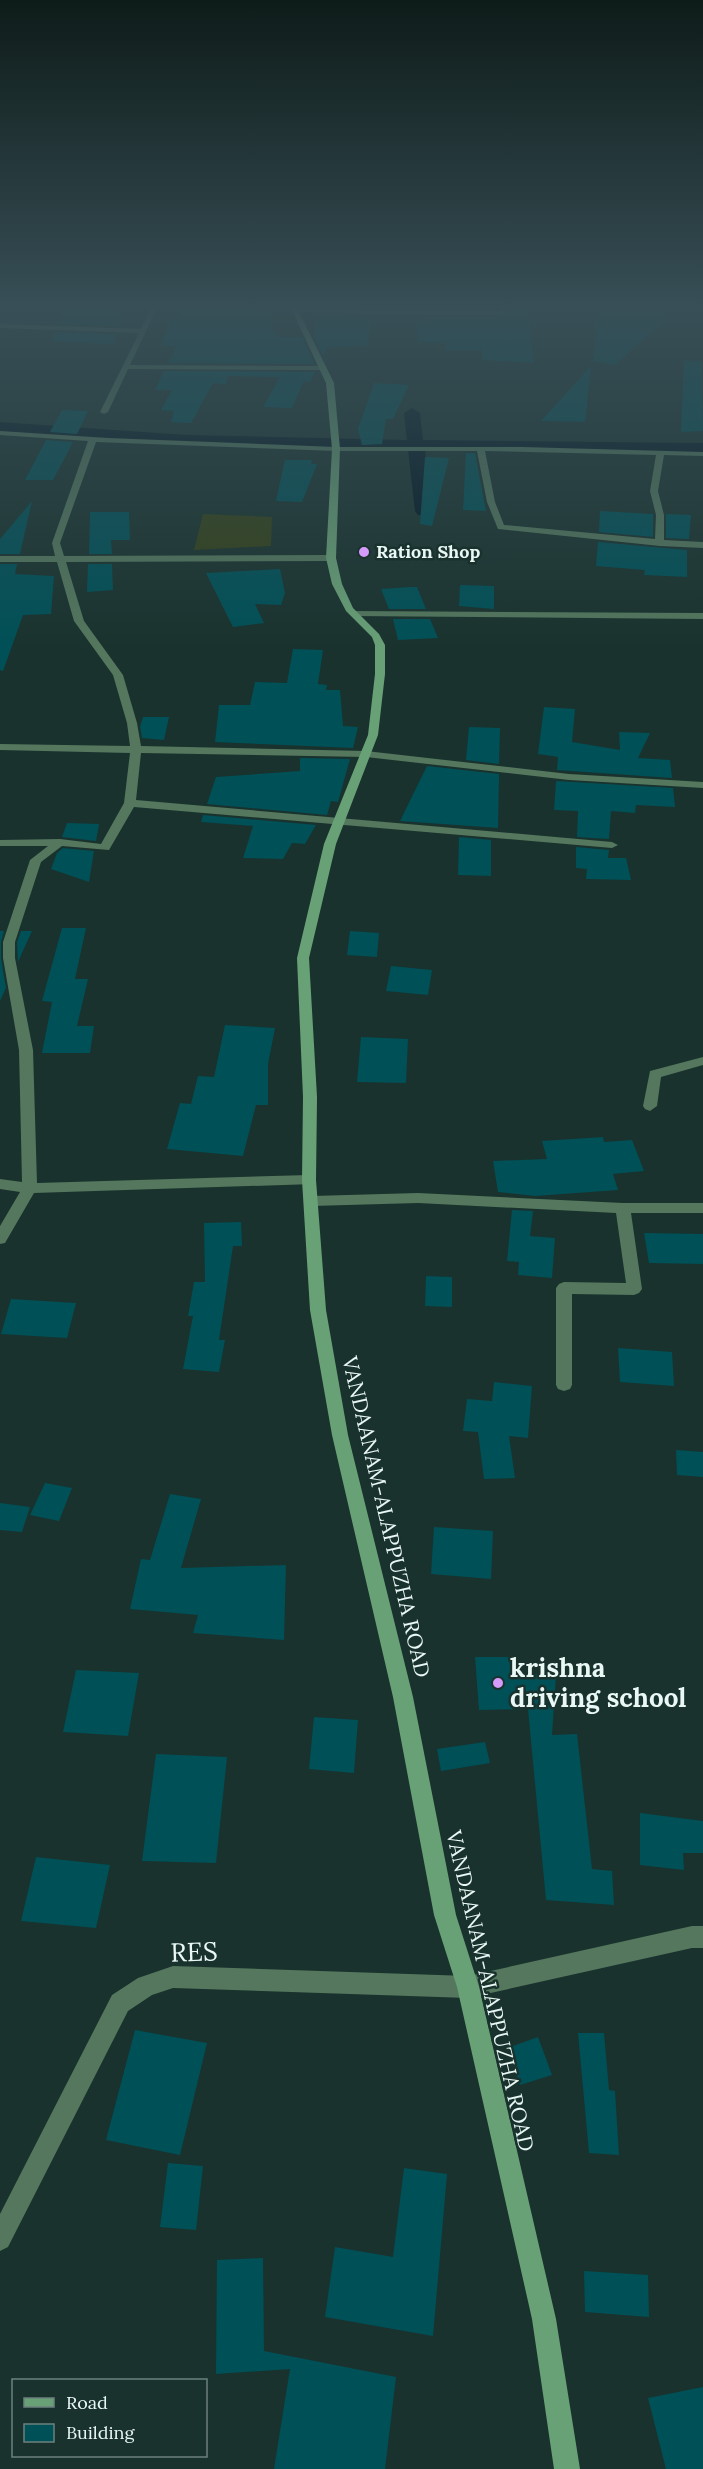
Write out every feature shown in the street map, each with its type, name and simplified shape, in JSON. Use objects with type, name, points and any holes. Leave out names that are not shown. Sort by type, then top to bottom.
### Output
[{"type":"main road","name":"VANDAANAM-ALAPPUZHA ROAD","points":[[334,421],[336,446],[331,558],[337,584],[349,609],[376,636],[380,645],[380,675],[374,735],[330,844],[303,958],[310,1097],[309,1180],[318,1310],[340,1435],[403,1697],[445,1915],[468,1987],[544,2319],[567,2469]]},
{"type":"street","points":[[0,433],[93,439],[408,450],[522,449],[703,454]]},
{"type":"street","points":[[0,843],[60,842],[105,848],[130,803],[136,750],[132,723],[118,675],[79,621],[56,543],[93,439]]},
{"type":"street","points":[[481,449],[490,502],[501,527],[660,543],[703,544]]},
{"type":"street","points":[[660,454],[654,491],[660,515],[658,532],[660,543]]},
{"type":"street","points":[[0,559],[61,557],[331,558]]},
{"type":"street","points":[[354,614],[703,616]]},
{"type":"street","points":[[0,747],[366,754],[569,777],[703,785]]},
{"type":"street","points":[[130,803],[612,845]]},
{"type":"street","points":[[0,1239],[30,1188],[26,1050],[9,958],[9,942],[36,860],[60,842]]},
{"type":"street","points":[[650,1106],[654,1074],[703,1062]]},
{"type":"street","points":[[0,1184],[30,1188],[309,1180]]},
{"type":"street","points":[[312,1201],[418,1198],[624,1208],[703,1208]]},
{"type":"street","points":[[564,1385],[564,1288],[634,1289],[624,1208]]},
{"type":"street","name":"RES","points":[[0,2239],[120,2002],[146,1986],[173,1977],[468,1987],[703,1936]]},
{"type":"green space","points":[[203,514],[272,517],[271,546],[194,550]]},
{"type":"building","points":[[56,421],[83,421],[77,434],[50,432]]},
{"type":"building","points":[[171,421],[192,421],[191,423]]},
{"type":"building","points":[[361,421],[386,421],[382,444],[362,445],[358,429]]},
{"type":"building","points":[[681,421],[703,421],[703,431],[681,432]]},
{"type":"building","points":[[46,440],[73,442],[53,480],[25,480]]},
{"type":"building","points":[[466,453],[475,453],[486,511],[463,510]]},
{"type":"building","points":[[425,457],[449,458],[432,526],[420,524]]},
{"type":"building","points":[[285,460],[312,460],[311,464],[317,464],[302,502],[276,501]]},
{"type":"building","points":[[32,501],[20,554],[0,554],[0,539]]},
{"type":"building","points":[[600,511],[653,514],[653,537],[599,532]]},
{"type":"building","points":[[90,512],[129,512],[130,540],[111,540],[112,554],[89,554]]},
{"type":"building","points":[[666,514],[691,515],[689,539],[666,538]]},
{"type":"building","points":[[598,542],[687,550],[687,577],[644,575],[645,570],[596,566]]},
{"type":"building","points":[[0,564],[17,564],[15,574],[54,576],[51,614],[23,615],[3,671],[0,670]]},
{"type":"building","points":[[88,564],[112,564],[113,590],[87,592]]},
{"type":"building","points":[[280,569],[285,593],[281,605],[255,604],[264,623],[233,627],[206,573]]},
{"type":"building","points":[[460,585],[494,586],[494,609],[459,606]]},
{"type":"building","points":[[417,587],[426,609],[389,609],[381,589]]},
{"type":"building","points":[[393,619],[430,619],[438,638],[398,640]]},
{"type":"building","points":[[293,649],[323,650],[318,684],[327,685],[326,690],[340,690],[343,726],[358,727],[353,748],[215,742],[219,705],[250,705],[255,682],[287,683]]},
{"type":"building","points":[[544,707],[575,709],[572,742],[620,750],[619,732],[650,733],[638,758],[670,760],[672,778],[557,770],[558,757],[538,754]]},
{"type":"building","points":[[143,717],[169,717],[164,740],[142,738],[140,727]]},
{"type":"building","points":[[469,727],[500,728],[499,764],[466,760]]},
{"type":"building","points":[[300,758],[350,759],[338,802],[331,801],[327,815],[207,804],[216,777],[300,771]]},
{"type":"building","points":[[427,766],[499,774],[498,828],[400,821]]},
{"type":"building","points":[[556,781],[673,788],[675,807],[636,805],[635,813],[611,811],[609,839],[577,837],[578,811],[554,810]]},
{"type":"building","points":[[203,815],[316,825],[305,844],[292,843],[283,859],[243,858],[253,826],[201,822]]},
{"type":"building","points":[[67,823],[99,824],[96,841],[62,837]]},
{"type":"building","points":[[459,837],[491,840],[491,876],[458,875]]},
{"type":"building","points":[[576,847],[609,850],[608,858],[626,858],[631,880],[586,879],[587,869],[576,868]]},
{"type":"building","points":[[63,848],[94,851],[89,882],[51,869],[57,853]]},
{"type":"building","points":[[62,928],[86,928],[75,979],[88,979],[77,1026],[94,1026],[90,1053],[42,1053],[52,1002],[42,1001]]},
{"type":"building","points":[[0,931],[4,931],[1,958],[6,988],[0,1001]]},
{"type":"building","points":[[21,931],[32,931],[18,962],[17,942]]},
{"type":"building","points":[[350,931],[379,933],[377,957],[347,955]]},
{"type":"building","points":[[391,966],[432,970],[428,995],[386,991]]},
{"type":"building","points":[[225,1025],[275,1028],[268,1064],[268,1105],[256,1105],[243,1156],[167,1149],[180,1103],[191,1104],[198,1076],[214,1077]]},
{"type":"building","points":[[361,1037],[408,1039],[406,1083],[357,1082]]},
{"type":"building","points":[[603,1137],[604,1142],[632,1140],[644,1171],[613,1174],[618,1190],[535,1196],[498,1192],[493,1161],[547,1159],[542,1141]]},
{"type":"building","points":[[512,1210],[533,1211],[530,1236],[555,1238],[552,1278],[518,1275],[519,1262],[507,1261]]},
{"type":"building","points":[[241,1222],[242,1246],[233,1246],[219,1340],[225,1340],[219,1372],[183,1369],[193,1316],[188,1316],[194,1282],[205,1282],[204,1223]]},
{"type":"building","points":[[644,1233],[703,1234],[703,1264],[649,1263]]},
{"type":"building","points":[[426,1276],[452,1277],[452,1307],[425,1306]]},
{"type":"building","points":[[11,1299],[76,1303],[67,1338],[1,1334]]},
{"type":"building","points":[[618,1348],[672,1352],[674,1386],[620,1382]]},
{"type":"building","points":[[494,1382],[532,1386],[528,1438],[509,1436],[515,1478],[484,1479],[478,1432],[463,1431],[467,1399],[492,1401]]},
{"type":"building","points":[[676,1450],[703,1452],[703,1477],[677,1475]]},
{"type":"building","points":[[45,1483],[72,1488],[59,1521],[30,1515]]},
{"type":"building","points":[[170,1494],[201,1499],[181,1568],[286,1565],[284,1640],[193,1633],[198,1615],[130,1609],[141,1559],[150,1560]]},
{"type":"building","points":[[0,1503],[30,1507],[22,1532],[0,1530]]},
{"type":"building","points":[[434,1527],[493,1531],[491,1579],[431,1574]]},
{"type":"building","points":[[475,1657],[516,1657],[517,1672],[556,1676],[552,1735],[577,1734],[592,1869],[612,1871],[614,1905],[546,1900],[528,1709],[479,1710]]},
{"type":"building","points":[[76,1670],[139,1673],[128,1736],[63,1732]]},
{"type":"building","points":[[314,1717],[358,1720],[354,1773],[309,1769]]},
{"type":"building","points":[[485,1742],[490,1763],[441,1771],[437,1749]]},
{"type":"building","points":[[156,1754],[227,1757],[216,1863],[142,1861]]},
{"type":"building","points":[[640,1813],[703,1821],[703,1853],[683,1853],[684,1870],[640,1865]]},
{"type":"building","points":[[36,1857],[110,1865],[96,1928],[21,1921]]},
{"type":"building","points":[[135,2030],[207,2043],[180,2155],[106,2140]]},
{"type":"building","points":[[578,2033],[604,2033],[609,2090],[615,2091],[619,2155],[589,2153]]},
{"type":"building","points":[[538,2037],[552,2075],[520,2085],[507,2048]]},
{"type":"building","points":[[168,2163],[203,2166],[196,2230],[160,2227]]},
{"type":"building","points":[[404,2168],[447,2174],[433,2336],[325,2317],[335,2247],[393,2257]]},
{"type":"building","points":[[263,2258],[264,2351],[396,2377],[385,2469],[274,2469],[290,2369],[216,2374],[217,2260]]},
{"type":"building","points":[[584,2271],[648,2275],[649,2317],[585,2312]]},
{"type":"building","points":[[703,2387],[703,2469],[666,2469],[648,2398]]},
{"type":"waterway","points":[[413,421],[416,445]]},
{"type":"waterway","points":[[0,427],[160,439],[416,445]]},
{"type":"waterway","points":[[416,445],[703,448]]},
{"type":"waterway","points":[[416,445],[424,511]]},
{"type":"place","name":"Ration Shop","points":[[364,552]]},
{"type":"place","name":"krishna driving school","points":[[498,1683]]}]
